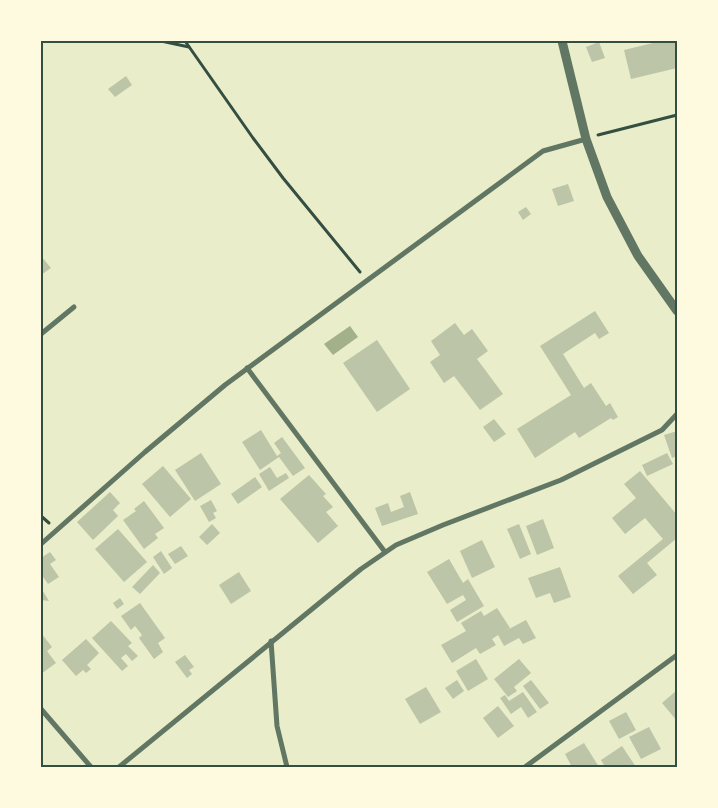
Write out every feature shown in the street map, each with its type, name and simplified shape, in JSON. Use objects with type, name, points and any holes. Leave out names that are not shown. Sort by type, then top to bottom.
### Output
[{"type":"street","points":[[562,41],[586,138],[607,197],[638,256],[677,311]]},
{"type":"street","points":[[41,544],[145,452],[247,368],[543,151],[586,138]]},
{"type":"street","points":[[41,334],[74,307]]},
{"type":"street","points":[[247,368],[385,552]]},
{"type":"street","points":[[119,767],[271,641],[361,569],[396,545],[561,480],[662,430],[677,414]]},
{"type":"street","points":[[271,641],[277,726],[287,767]]},
{"type":"street","points":[[526,767],[677,655]]},
{"type":"street","points":[[41,710],[91,767]]},
{"type":"path","points":[[161,41],[189,47]]},
{"type":"path","points":[[186,41],[253,138],[366,281]]},
{"type":"path","points":[[586,138],[677,115]]},
{"type":"shaded area","points":[[350,326],[358,337],[333,355],[324,344]]},
{"type":"building","points":[[661,41],[677,41],[677,68],[631,79],[624,50]]},
{"type":"building","points":[[599,42],[605,58],[592,62],[586,47]]},
{"type":"building","points":[[126,76],[132,85],[115,97],[108,89]]},
{"type":"building","points":[[568,184],[574,201],[558,206],[552,189]]},
{"type":"building","points":[[526,207],[531,214],[523,220],[518,212]]},
{"type":"building","points":[[41,256],[51,268],[41,275]]},
{"type":"building","points":[[595,311],[609,333],[599,339],[595,333],[563,354],[584,388],[591,383],[606,406],[610,403],[618,417],[613,420],[611,418],[579,438],[575,432],[535,458],[517,429],[571,395],[540,346]]},
{"type":"building","points":[[455,323],[464,335],[472,329],[488,351],[477,359],[503,394],[480,410],[454,376],[444,383],[430,362],[440,355],[431,341]]},
{"type":"building","points":[[377,340],[410,389],[377,412],[343,363]]},
{"type":"building","points":[[494,419],[506,434],[494,442],[483,427]]},
{"type":"building","points":[[261,430],[277,456],[281,453],[274,443],[282,437],[305,468],[293,476],[279,457],[260,470],[242,442]]},
{"type":"building","points":[[677,431],[677,456],[672,458],[664,435]]},
{"type":"building","points":[[201,453],[221,484],[195,501],[175,470]]},
{"type":"building","points":[[667,453],[673,464],[647,476],[642,465]]},
{"type":"building","points":[[163,466],[191,499],[170,517],[142,484]]},
{"type":"building","points":[[270,467],[277,478],[286,473],[289,478],[269,491],[259,474]]},
{"type":"building","points":[[640,471],[677,515],[677,538],[647,563],[657,575],[633,594],[618,576],[663,539],[645,518],[625,534],[612,518],[636,498],[624,484]]},
{"type":"building","points":[[309,475],[326,494],[323,496],[333,507],[326,512],[338,526],[318,543],[280,499]]},
{"type":"building","points":[[255,477],[262,487],[238,504],[231,494]]},
{"type":"building","points":[[110,492],[120,503],[113,510],[118,516],[93,540],[77,522]]},
{"type":"building","points":[[410,492],[418,514],[382,526],[375,508],[388,503],[391,512],[404,507],[400,496]]},
{"type":"building","points":[[211,500],[217,511],[213,513],[216,518],[209,522],[200,506]]},
{"type":"building","points":[[144,501],[164,528],[155,534],[158,538],[144,549],[123,520],[136,511],[134,509]]},
{"type":"building","points":[[543,519],[554,548],[537,555],[526,526]]},
{"type":"building","points":[[212,524],[220,533],[207,545],[199,537]]},
{"type":"building","points":[[519,524],[531,554],[520,559],[507,529]]},
{"type":"building","points":[[118,529],[147,562],[124,582],[95,549]]},
{"type":"building","points":[[482,540],[495,567],[472,578],[460,551]]},
{"type":"building","points":[[181,546],[188,556],[175,564],[168,554]]},
{"type":"building","points":[[161,551],[172,568],[164,574],[153,557]]},
{"type":"building","points":[[50,552],[56,560],[50,564],[59,577],[48,584],[41,574],[41,558]]},
{"type":"building","points":[[449,559],[463,583],[468,579],[484,606],[457,622],[450,610],[466,600],[463,595],[447,604],[427,572]]},
{"type":"building","points":[[153,565],[160,573],[140,594],[132,587]]},
{"type":"building","points":[[560,567],[571,597],[554,603],[550,593],[536,598],[528,578]]},
{"type":"building","points":[[239,572],[251,591],[231,604],[219,585]]},
{"type":"building","points":[[41,588],[49,601],[41,600]]},
{"type":"building","points":[[120,598],[124,604],[117,609],[113,603]]},
{"type":"building","points":[[140,603],[165,638],[158,643],[163,652],[154,659],[139,638],[142,635],[135,626],[131,630],[121,616]]},
{"type":"building","points":[[497,608],[510,628],[503,632],[526,620],[536,638],[523,644],[519,638],[504,646],[498,635],[492,639],[496,645],[480,654],[476,648],[452,663],[441,645],[466,631],[461,623],[481,611],[484,616]]},
{"type":"building","points":[[111,621],[132,643],[128,646],[138,656],[132,661],[126,654],[121,658],[128,666],[122,671],[92,638]]},
{"type":"building","points":[[41,633],[52,647],[47,651],[56,663],[41,674]]},
{"type":"building","points":[[86,639],[99,653],[87,665],[91,669],[86,673],[83,670],[76,676],[62,660]]},
{"type":"building","points":[[185,655],[194,667],[189,670],[192,674],[187,678],[175,662]]},
{"type":"building","points":[[476,659],[488,679],[468,691],[456,671]]},
{"type":"building","points":[[519,659],[531,673],[514,687],[517,691],[508,697],[494,679]]},
{"type":"building","points":[[457,680],[464,691],[453,699],[445,688]]},
{"type":"building","points":[[531,680],[549,703],[540,709],[523,686]]},
{"type":"building","points":[[426,687],[441,712],[420,724],[405,699]]},
{"type":"building","points":[[677,690],[677,721],[662,703]]},
{"type":"building","points":[[523,692],[537,712],[528,718],[521,707],[511,714],[500,698],[505,695],[509,701]]},
{"type":"building","points":[[498,706],[514,726],[498,738],[483,718]]},
{"type":"building","points":[[626,712],[636,730],[619,739],[609,721]]},
{"type":"building","points":[[649,727],[661,749],[641,759],[629,737]]},
{"type":"building","points":[[584,743],[599,767],[572,767],[565,754]]},
{"type":"building","points":[[622,746],[636,767],[605,767],[601,760]]}]
